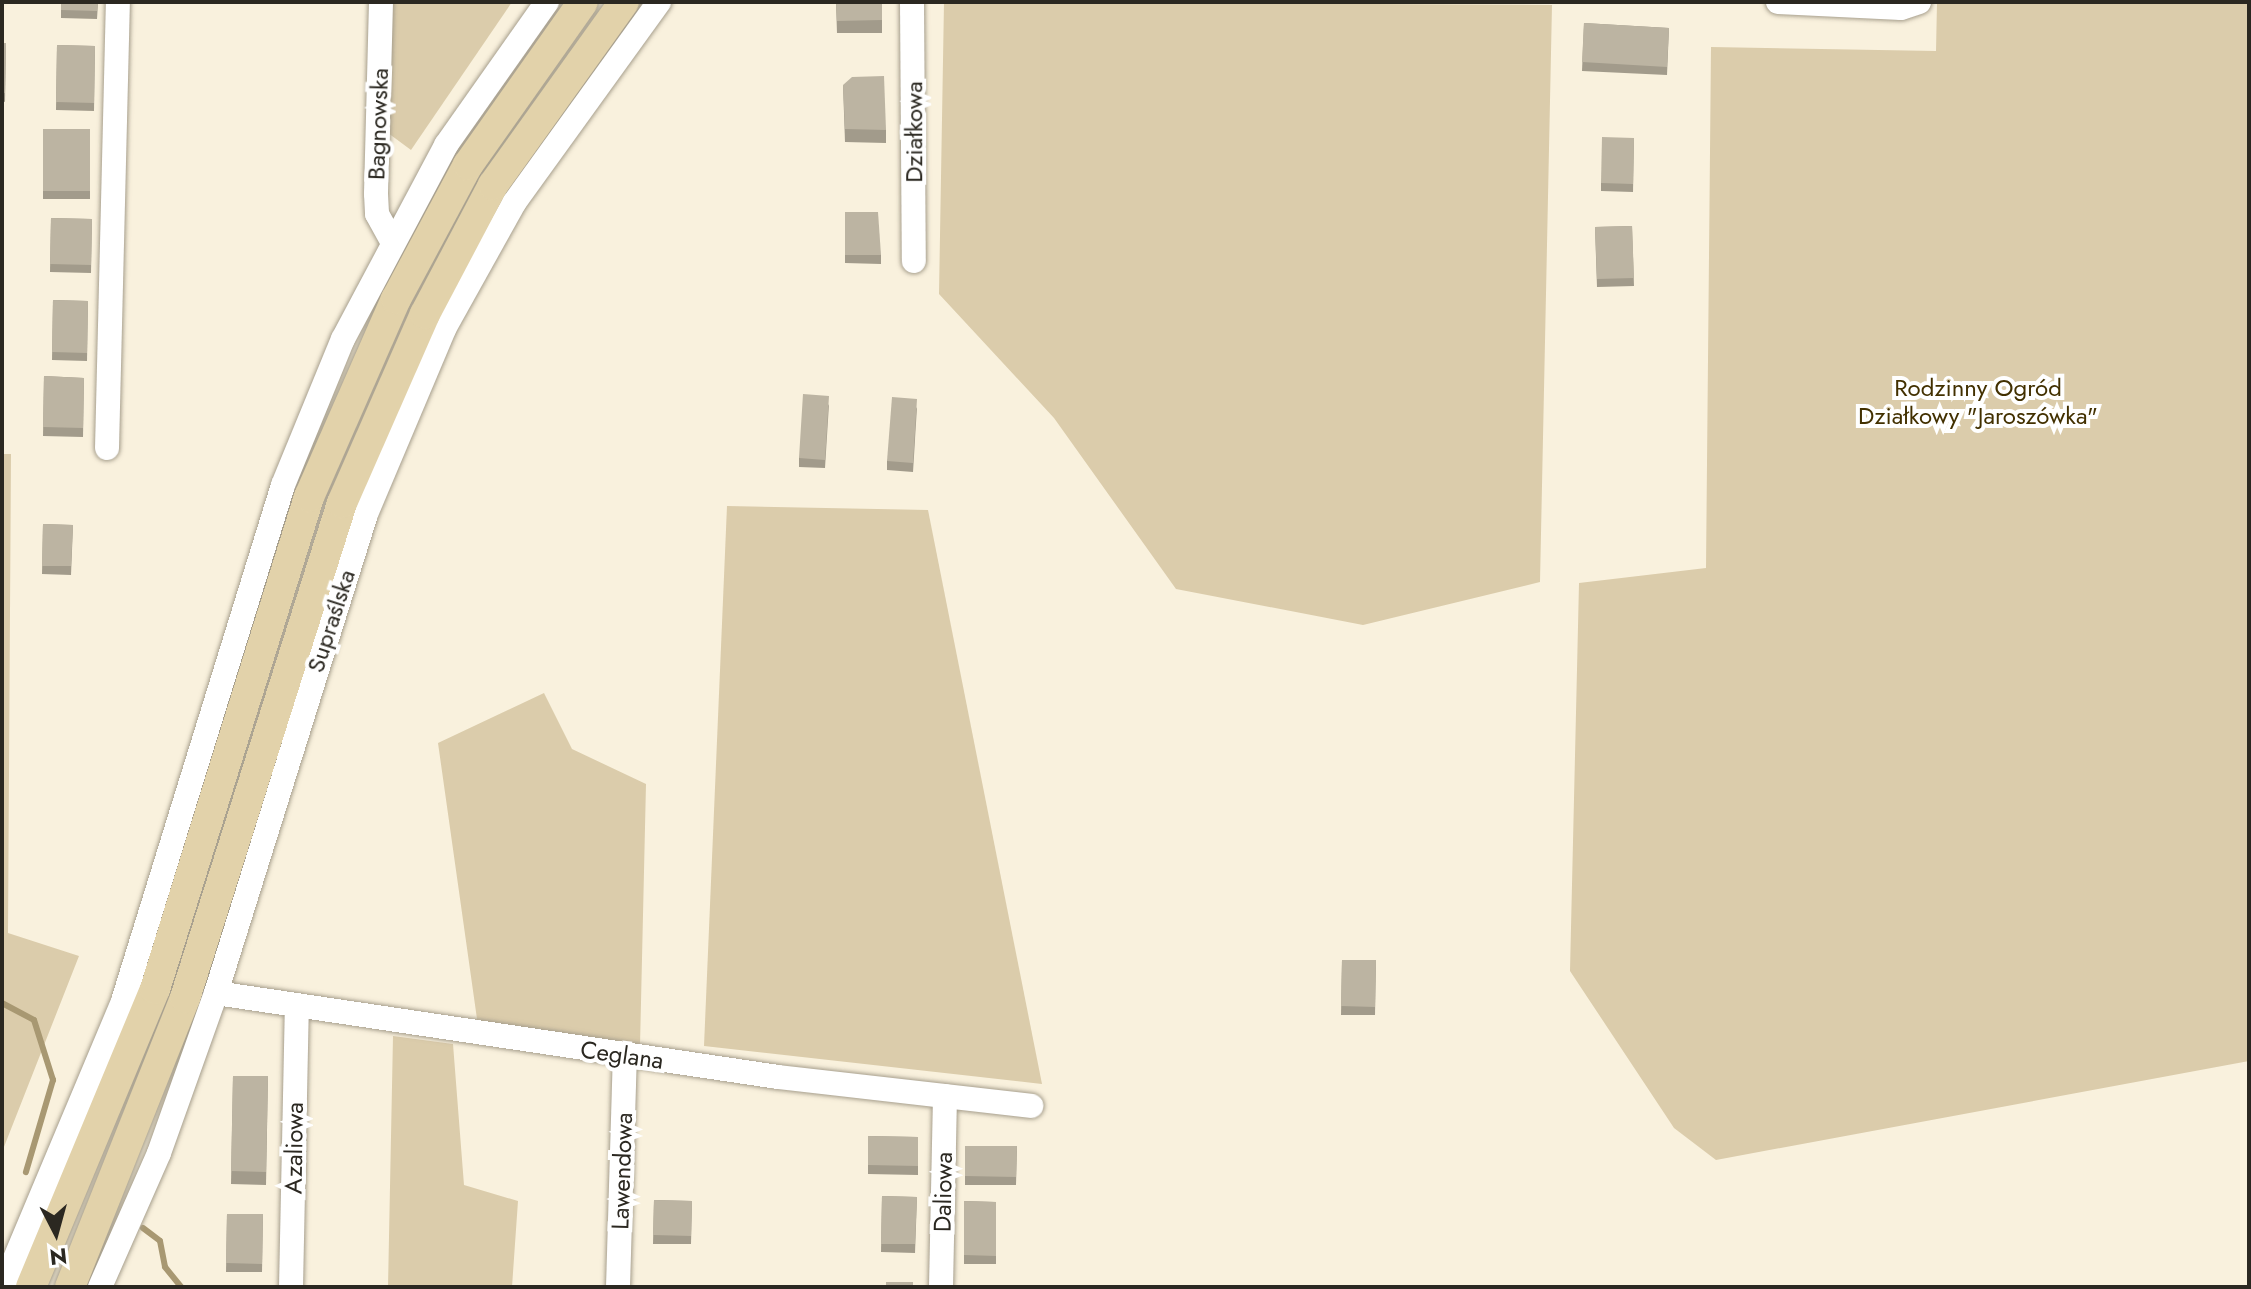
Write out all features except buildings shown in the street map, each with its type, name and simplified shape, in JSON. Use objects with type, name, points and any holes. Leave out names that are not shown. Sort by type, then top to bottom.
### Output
[{"type":"main road","points":[[31,1287],[155,989],[315,482],[396,299],[468,165],[583,2]]},
{"type":"main road","points":[[70,1287],[185,998],[342,503],[425,314],[493,185],[624,2]]},
{"type":"street","points":[[107,448],[118,2]]},
{"type":"street","name":"Bagnowska","points":[[381,2],[376,204],[392,241]]},
{"type":"street","points":[[3,1287],[123,1001],[283,485],[392,241],[446,145],[547,2]]},
{"type":"street","name":"Supraślska","points":[[100,1287],[159,1153],[216,993],[366,514],[444,329],[514,203],[659,2]]},
{"type":"street","name":"Działkowa","points":[[912,2],[914,261]]},
{"type":"street","points":[[1778,2],[1901,8],[1919,2]]},
{"type":"street","name":"Ceglana","points":[[216,993],[297,1009],[625,1056],[1031,1106]]},
{"type":"street","name":"Azaliowa","points":[[291,1287],[297,1009]]},
{"type":"street","name":"Lawendowa","points":[[618,1287],[625,1056]]},
{"type":"street","name":"Daliowa","points":[[941,1287],[945,1096]]},
{"type":"green space","points":[[390,2],[512,2],[411,150],[388,133]]},
{"type":"green space","points":[[944,2],[1552,5],[1540,582],[1363,625],[1176,589],[1054,418],[939,294]]},
{"type":"green space","name":"Rodzinny Ogród Działkowy \"Jaroszówka\"","points":[[1937,2],[2249,2],[2249,1061],[1716,1160],[1674,1128],[1570,971],[1579,583],[1706,568],[1711,47],[1936,51]]},
{"type":"green space","points":[[2,454],[11,454],[8,933],[79,956],[2,1152]]},
{"type":"green space","points":[[727,506],[928,510],[1042,1084],[704,1046]]},
{"type":"green space","points":[[544,693],[572,749],[646,784],[640,1046],[478,1026],[438,743]]},
{"type":"green space","points":[[393,1036],[453,1044],[464,1185],[518,1201],[512,1287],[388,1287]]},
{"type":"waterway","points":[[2,1003],[34,1020],[53,1080],[26,1172]]},
{"type":"waterway","points":[[143,1228],[160,1241],[165,1267],[181,1287]]}]
